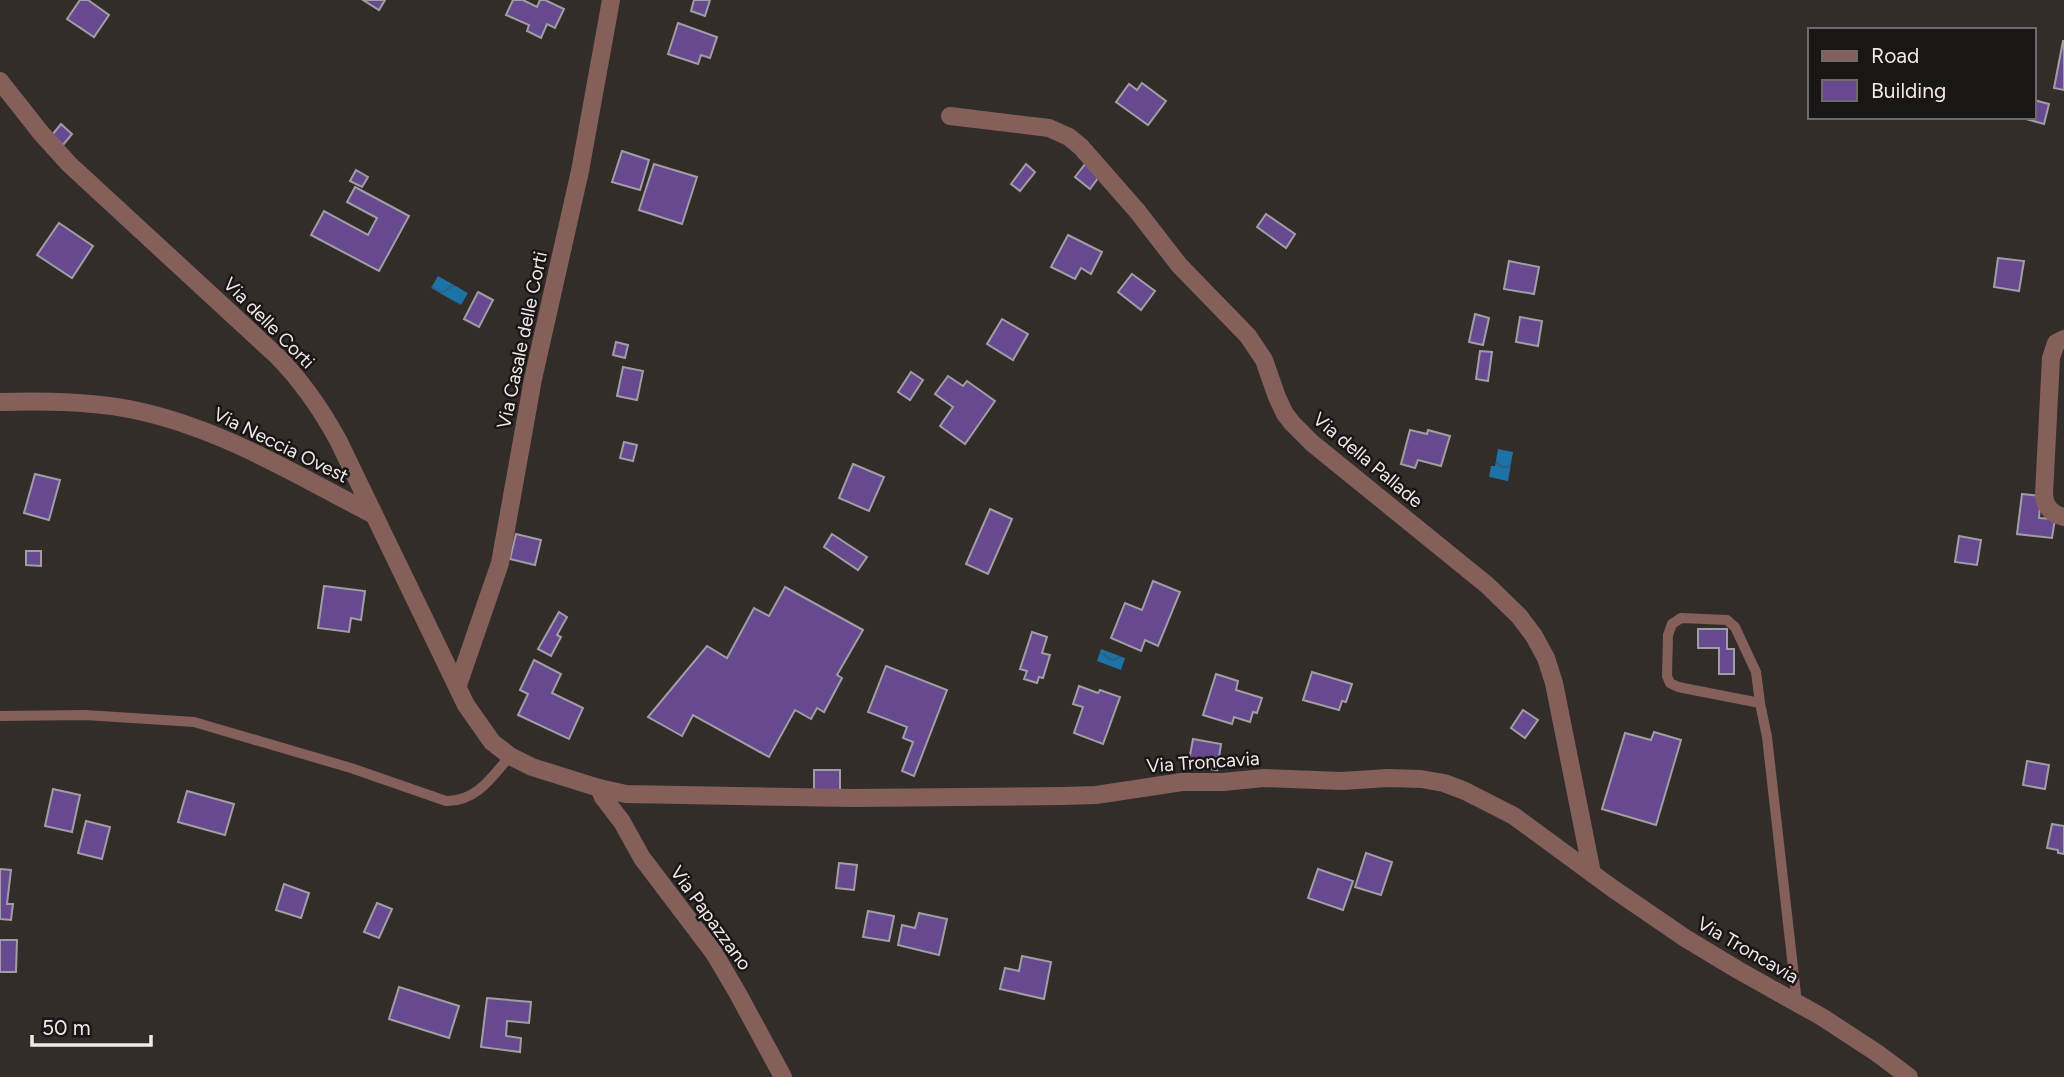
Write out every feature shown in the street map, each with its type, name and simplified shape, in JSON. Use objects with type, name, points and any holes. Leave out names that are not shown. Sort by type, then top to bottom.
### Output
[{"type":"street","name":"Via Casale delle Corti","points":[[458,685],[500,563],[533,379],[577,183],[611,0]]},
{"type":"street","name":"Via delle Corti","points":[[0,81],[36,128],[69,164],[290,370],[311,396],[332,429],[458,685]]},
{"type":"street","name":"Via della Pallade","points":[[950,116],[1049,128],[1069,137],[1081,147],[1138,212],[1179,265],[1253,342],[1264,360],[1279,404],[1296,428],[1311,443],[1487,584],[1523,621],[1541,647],[1555,683],[1592,873]]},
{"type":"street","points":[[2064,339],[2056,343],[2051,358],[2044,494],[2045,503],[2050,510],[2064,517]]},
{"type":"street","name":"Via Neccia Ovest","points":[[0,402],[93,404],[174,420],[256,453],[374,515]]},
{"type":"street","name":"Via Troncavia","points":[[458,685],[463,699],[492,742],[510,756],[532,767],[599,788],[626,793],[786,797],[1050,796],[1096,794],[1182,782],[1264,778],[1342,781],[1388,778],[1444,783],[1514,816],[1697,946],[1797,1003],[1871,1049],[1909,1077]]},
{"type":"street","name":"Via Papazzano","points":[[599,788],[642,858],[714,953],[783,1077]]},
{"type":"lane","points":[[1760,703],[1678,687],[1670,683],[1667,676],[1668,635],[1672,624],[1681,618],[1720,619],[1731,622],[1756,672],[1767,737],[1797,1003]]},
{"type":"lane","points":[[0,716],[98,715],[194,722],[351,768],[446,801],[461,800],[478,792],[510,756]]},
{"type":"water","points":[[438,276],[468,293],[461,305],[431,288]]},
{"type":"water","points":[[1498,449],[1513,452],[1508,481],[1489,477],[1491,466],[1495,466]]},
{"type":"water","points":[[1101,649],[1125,658],[1121,670],[1097,661]]},
{"type":"building","points":[[80,0],[88,0],[109,15],[94,37],[67,19]]},
{"type":"building","points":[[363,0],[385,0],[379,10]]},
{"type":"building","points":[[513,0],[523,0],[537,7],[540,0],[545,0],[564,9],[555,28],[547,24],[541,38],[527,31],[529,25],[506,15]]},
{"type":"building","points":[[694,0],[710,0],[705,16],[691,11]]},
{"type":"building","points":[[678,23],[717,37],[710,58],[701,55],[698,64],[668,54]]},
{"type":"building","points":[[2064,41],[2064,90],[2054,88]]},
{"type":"building","points":[[1142,83],[1166,101],[1148,125],[1116,102],[1129,84],[1137,90]]},
{"type":"building","points":[[2036,101],[2049,104],[2044,124],[2026,119],[2036,119]]},
{"type":"building","points":[[61,124],[72,134],[63,145],[52,135]]},
{"type":"building","points":[[622,151],[649,160],[640,190],[612,182]]},
{"type":"building","points":[[1086,163],[1101,174],[1090,189],[1075,177]]},
{"type":"building","points":[[654,164],[697,177],[682,224],[639,210]]},
{"type":"building","points":[[1026,164],[1035,172],[1020,191],[1011,184]]},
{"type":"building","points":[[356,170],[368,177],[362,187],[350,181]]},
{"type":"building","points":[[355,187],[409,216],[379,271],[311,235],[324,211],[368,235],[377,218],[347,202]]},
{"type":"building","points":[[1266,214],[1295,234],[1286,248],[1257,227]]},
{"type":"building","points":[[59,223],[93,246],[72,278],[37,255]]},
{"type":"building","points":[[1068,235],[1102,252],[1091,274],[1081,268],[1075,279],[1051,267]]},
{"type":"building","points":[[1998,258],[2024,261],[2019,291],[1994,287]]},
{"type":"building","points":[[1509,261],[1539,267],[1534,294],[1504,289]]},
{"type":"building","points":[[1132,274],[1155,291],[1141,310],[1118,292]]},
{"type":"building","points":[[478,292],[493,300],[479,327],[464,319]]},
{"type":"building","points":[[1475,314],[1489,318],[1483,345],[1469,342]]},
{"type":"building","points":[[1520,317],[1542,321],[1538,346],[1516,342]]},
{"type":"building","points":[[1002,319],[1028,334],[1013,360],[987,344]]},
{"type":"building","points":[[616,342],[628,345],[625,358],[613,355]]},
{"type":"building","points":[[1480,351],[1492,352],[1488,381],[1476,379]]},
{"type":"building","points":[[623,367],[643,371],[637,400],[617,396]]},
{"type":"building","points":[[911,372],[923,380],[910,400],[898,392]]},
{"type":"building","points":[[948,376],[963,386],[967,381],[995,401],[965,444],[940,426],[953,407],[935,394]]},
{"type":"building","points":[[1410,430],[1427,434],[1428,430],[1450,436],[1441,466],[1418,460],[1415,468],[1401,464]]},
{"type":"building","points":[[624,442],[637,445],[633,461],[620,458]]},
{"type":"building","points":[[853,464],[884,477],[869,511],[839,498]]},
{"type":"building","points":[[35,474],[60,480],[49,520],[24,513]]},
{"type":"building","points":[[2022,494],[2041,496],[2039,518],[2055,519],[2052,538],[2017,534]]},
{"type":"building","points":[[990,509],[1012,519],[988,574],[966,564]]},
{"type":"building","points":[[516,534],[541,540],[535,565],[510,559]]},
{"type":"building","points":[[832,534],[867,557],[858,570],[824,547]]},
{"type":"building","points":[[1959,536],[1981,540],[1977,565],[1955,562]]},
{"type":"building","points":[[26,551],[41,551],[41,566],[26,565]]},
{"type":"building","points":[[1153,581],[1180,592],[1158,646],[1145,640],[1141,651],[1111,638],[1125,603],[1142,610]]},
{"type":"building","points":[[324,586],[365,591],[361,620],[351,618],[349,632],[318,628]]},
{"type":"building","points":[[785,587],[863,630],[837,675],[842,678],[824,712],[817,708],[811,719],[795,710],[769,757],[693,715],[682,736],[648,717],[707,646],[727,658],[754,608],[769,616]]},
{"type":"building","points":[[559,612],[567,617],[557,635],[561,637],[551,656],[538,649]]},
{"type":"building","points":[[1698,629],[1727,629],[1727,649],[1734,649],[1734,674],[1719,674],[1719,648],[1698,648]]},
{"type":"building","points":[[1032,632],[1047,637],[1042,653],[1050,655],[1043,678],[1039,677],[1037,683],[1024,679],[1027,671],[1020,669]]},
{"type":"building","points":[[534,660],[561,674],[552,693],[583,708],[569,739],[518,715],[528,694],[520,690]]},
{"type":"building","points":[[886,666],[947,690],[914,776],[902,771],[913,742],[903,738],[907,727],[868,712]]},
{"type":"building","points":[[1312,672],[1352,684],[1346,702],[1342,701],[1339,710],[1303,700]]},
{"type":"building","points":[[1216,674],[1238,681],[1236,690],[1262,698],[1257,713],[1253,712],[1250,722],[1234,717],[1232,724],[1203,715]]},
{"type":"building","points":[[1079,686],[1120,697],[1103,744],[1074,733],[1083,707],[1073,704]]},
{"type":"building","points":[[1523,710],[1538,720],[1525,738],[1511,728]]},
{"type":"building","points":[[1654,732],[1681,740],[1656,825],[1602,809],[1625,733],[1651,740]]},
{"type":"building","points":[[1193,739],[1221,744],[1217,770],[1188,766]]},
{"type":"building","points":[[2027,761],[2049,765],[2045,789],[2023,785]]},
{"type":"building","points":[[814,770],[840,770],[840,790],[814,790]]},
{"type":"building","points":[[53,789],[80,795],[72,832],[45,826]]},
{"type":"building","points":[[187,791],[234,804],[225,835],[178,822]]},
{"type":"building","points":[[86,821],[110,827],[102,859],[78,853]]},
{"type":"building","points":[[2052,824],[2064,826],[2064,854],[2047,848]]},
{"type":"building","points":[[1366,853],[1392,862],[1381,895],[1355,887]]},
{"type":"building","points":[[839,863],[857,865],[854,890],[836,888]]},
{"type":"building","points":[[0,869],[11,870],[7,904],[13,904],[11,920],[0,919]]},
{"type":"building","points":[[1318,869],[1353,881],[1343,910],[1308,898]]},
{"type":"building","points":[[284,884],[309,893],[301,918],[276,910]]},
{"type":"building","points":[[377,903],[392,909],[379,938],[364,932]]},
{"type":"building","points":[[868,911],[894,916],[889,941],[863,937]]},
{"type":"building","points":[[919,913],[947,919],[939,955],[898,945],[902,925],[915,928]]},
{"type":"building","points":[[0,940],[17,940],[16,972],[0,972]]},
{"type":"building","points":[[1022,956],[1051,962],[1044,999],[1000,989],[1005,968],[1019,971]]},
{"type":"building","points":[[399,987],[459,1006],[449,1038],[389,1019]]},
{"type":"building","points":[[487,998],[531,1002],[529,1023],[507,1021],[506,1036],[521,1038],[520,1052],[481,1047]]}]
